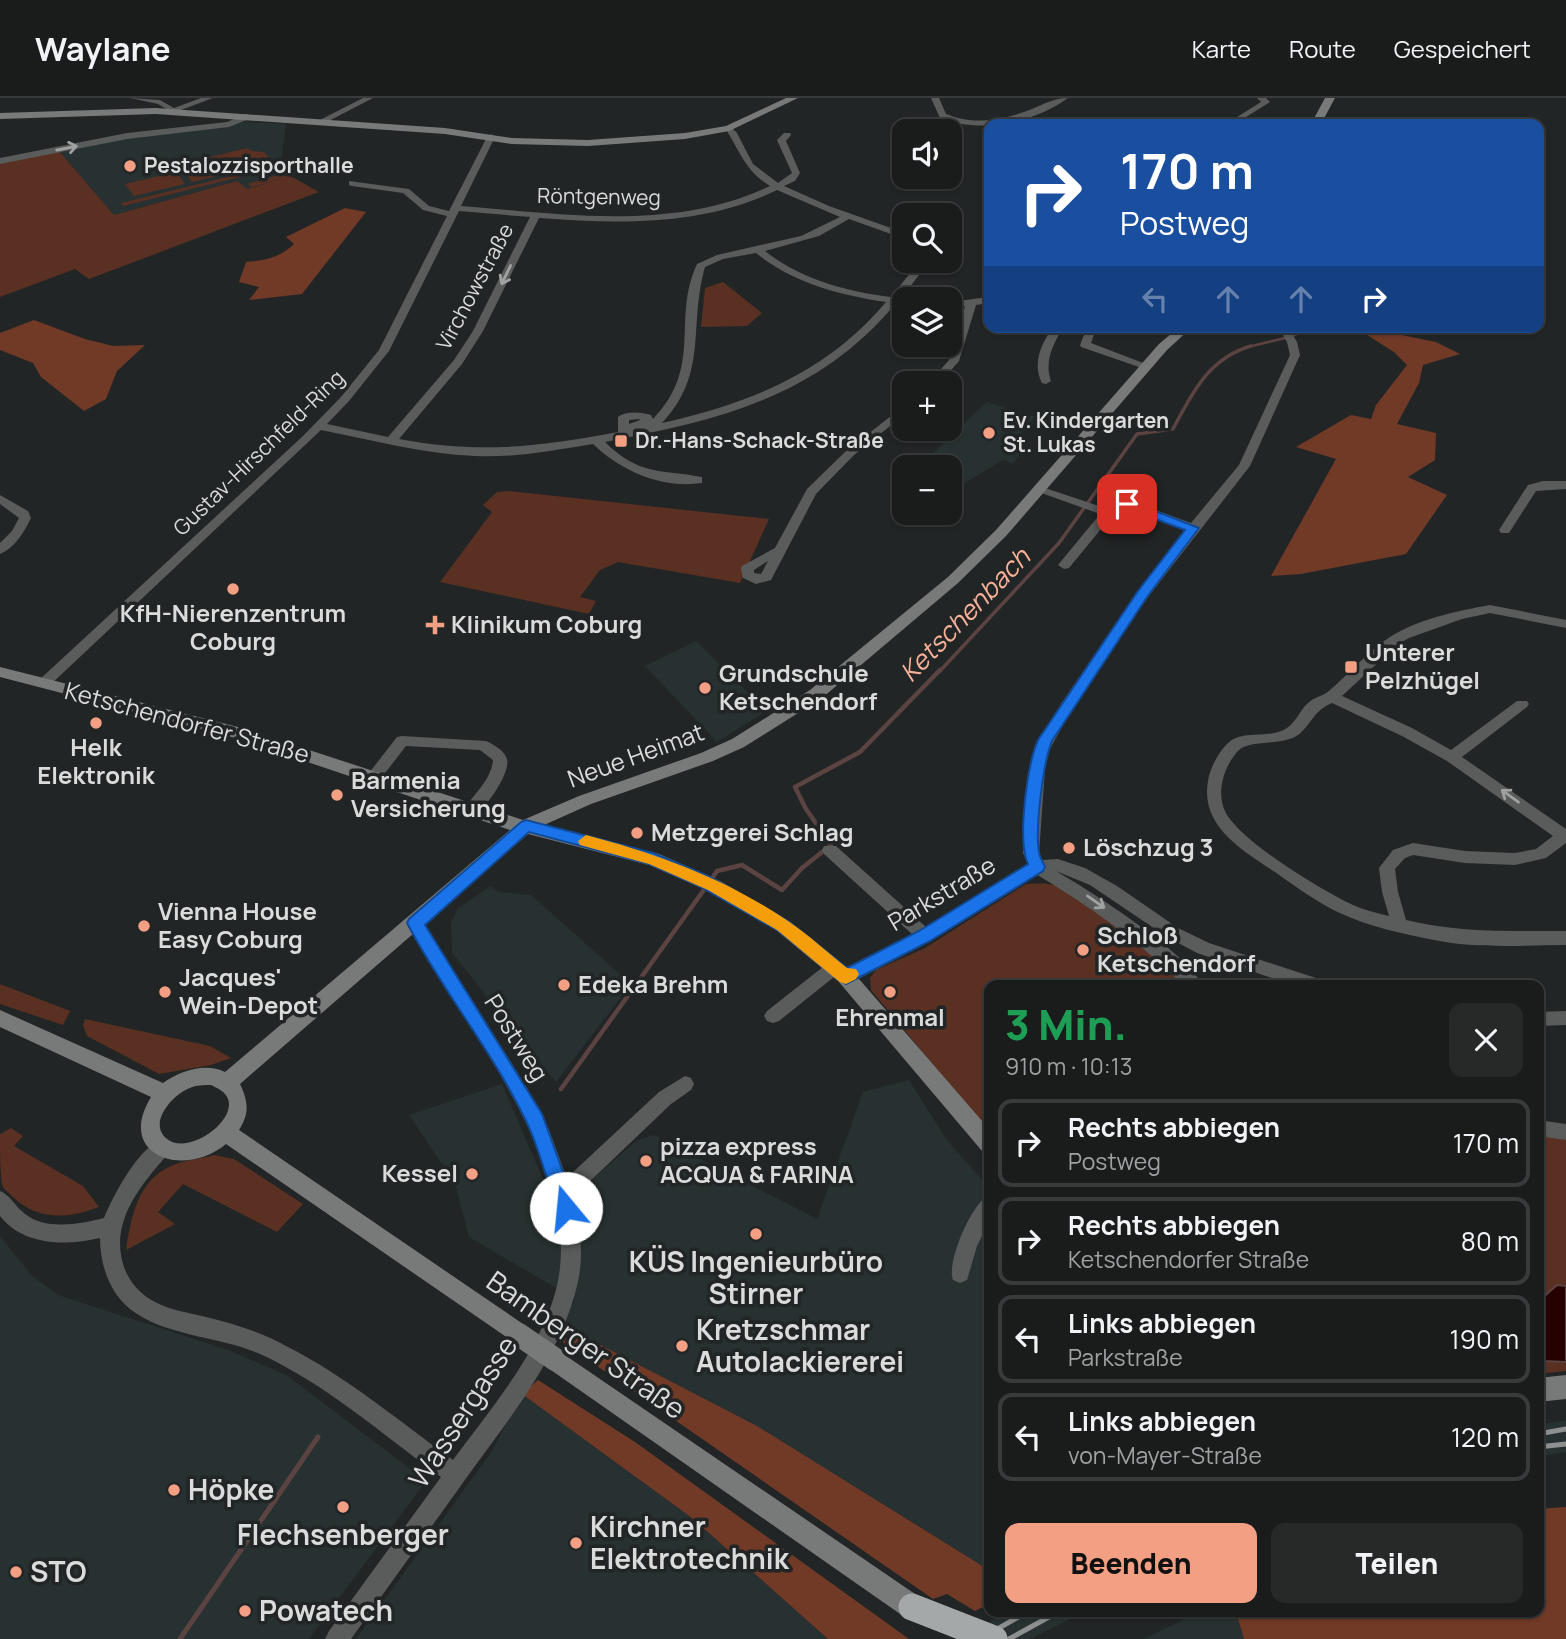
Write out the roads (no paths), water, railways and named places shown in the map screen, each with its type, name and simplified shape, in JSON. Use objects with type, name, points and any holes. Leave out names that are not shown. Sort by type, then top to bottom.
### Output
[{"type":"highway","points":[[912,1607],[994,1639]]},
{"type":"street","points":[[134,98],[160,102],[173,111]]},
{"type":"street","points":[[173,111],[209,98]]},
{"type":"street","points":[[318,123],[369,98]]},
{"type":"street","points":[[0,116],[87,111],[173,111],[445,131],[541,143],[587,143],[685,136],[729,128],[793,98]]},
{"type":"street","points":[[935,98],[943,116],[970,124],[984,122]]},
{"type":"street","points":[[1003,119],[1030,115],[1064,98]]},
{"type":"street","points":[[1238,119],[1266,102],[1261,98]]},
{"type":"street","points":[[1319,119],[1330,98]]},
{"type":"street","points":[[0,161],[112,139],[229,124],[246,117]]},
{"type":"street","points":[[729,128],[753,169],[780,187],[846,216],[892,232]]},
{"type":"street","points":[[780,187],[796,173],[780,140],[787,135]]},
{"type":"street","name":"Gustav-Hirschfeld-Ring","points":[[43,684],[319,426],[369,372],[384,351],[491,137]]},
{"type":"street","name":"Röntgenweg","points":[[352,183],[406,191],[426,208],[440,213],[454,211],[642,219],[727,208],[780,187]]},
{"type":"street","name":"Virchowstraße","points":[[392,440],[444,380],[478,331],[536,214]]},
{"type":"street","points":[[650,429],[669,408],[686,375],[690,320],[699,269],[714,258],[758,250],[812,235],[846,216]]},
{"type":"street","points":[[758,250],[766,258],[807,278],[892,299]]},
{"type":"street","points":[[962,303],[984,301]]},
{"type":"street","points":[[945,371],[954,361],[971,303]]},
{"type":"street","points":[[319,426],[476,453],[596,440],[650,429],[739,405],[818,369],[857,341],[892,308]]},
{"type":"street","points":[[1045,381],[1042,370],[1047,348],[1056,333]]},
{"type":"street","points":[[1089,333],[1084,345],[1146,366]]},
{"type":"street","name":"Neue Heimat","points":[[526,826],[568,807],[707,757],[738,743],[796,708],[953,580],[1001,533],[1146,366],[1180,333]]},
{"type":"street","points":[[1189,980],[1165,956],[1099,904],[1037,867],[1031,852],[1035,777],[1045,740],[1143,594],[1192,528],[1244,466],[1295,355],[1288,335]]},
{"type":"street","points":[[669,408],[686,421]]},
{"type":"street","points":[[779,551],[811,492],[849,454],[892,419]]},
{"type":"street","points":[[596,440],[612,456],[640,473],[698,480]]},
{"type":"street","points":[[1505,530],[1532,488],[1566,485]]},
{"type":"street","points":[[1039,490],[1101,510]]},
{"type":"street","points":[[0,499],[24,514],[25,518],[17,533],[0,550]]},
{"type":"street","points":[[1064,565],[1101,510],[1113,505],[1121,503],[1192,528]]},
{"type":"street","points":[[1566,624],[1490,609],[1460,615],[1404,635],[1392,642],[1332,697],[1314,705],[1300,725],[1286,735],[1243,741],[1233,746],[1217,771],[1213,785],[1214,805],[1228,829],[1246,845],[1311,889],[1349,910],[1400,926],[1474,938],[1566,938]]},
{"type":"street","name":"Ketschendorfer Straße","points":[[0,672],[228,730],[500,821],[653,859],[708,883],[783,926],[840,972],[984,1138]]},
{"type":"street","points":[[1332,697],[1407,732],[1452,757],[1565,836],[1540,854],[1515,859],[1465,857],[1413,849],[1399,854],[1387,868],[1390,892],[1400,926]]},
{"type":"street","points":[[1452,757],[1522,704]]},
{"type":"street","points":[[374,777],[402,741],[485,746],[500,759],[501,766],[472,810]]},
{"type":"street","points":[[568,807],[565,818],[569,837]]},
{"type":"street","points":[[228,1082],[526,826]]},
{"type":"street","points":[[830,850],[925,936]]},
{"type":"street","points":[[1037,867],[1053,864],[1080,873],[1189,941],[1300,980]]},
{"type":"street","name":"Parkstraße","points":[[840,972],[925,936],[1037,867]]},
{"type":"street","name":"Postweg","points":[[415,923],[536,1120],[560,1186]]},
{"type":"street","points":[[774,1016],[840,972]]},
{"type":"street","points":[[0,1018],[164,1094]]},
{"type":"street","points":[[1544,1019],[1566,1018]]},
{"type":"street","points":[[214,1076],[228,1082],[236,1092],[239,1104],[236,1119],[226,1133],[211,1145],[194,1152],[176,1153],[161,1148],[152,1137],[149,1123],[154,1108],[164,1094],[180,1083],[197,1077],[214,1076]]},
{"type":"street","points":[[560,1186],[577,1181],[665,1098],[685,1084]]},
{"type":"street","points":[[1544,1129],[1566,1132]]},
{"type":"street","name":"Bamberger Straße","points":[[226,1133],[912,1607]]},
{"type":"street","points":[[161,1148],[116,1209],[110,1226],[108,1249],[111,1263],[133,1300],[158,1313],[239,1335],[281,1354],[350,1398],[457,1476]]},
{"type":"street","name":"Wassergasse","points":[[337,1639],[457,1476],[533,1363],[561,1305],[571,1267],[572,1241],[560,1186]]},
{"type":"street","points":[[0,1200],[7,1213],[33,1230],[61,1234],[83,1233],[110,1226]]},
{"type":"street","points":[[960,1273],[962,1257],[984,1213]]},
{"type":"street","points":[[1544,1389],[1566,1387]]},
{"type":"waterway","name":"Ketschenbach","points":[[1249,347],[1299,333]]},
{"type":"waterway","name":"Ketschenbach","points":[[939,672],[1059,543],[1137,434],[1173,429],[1195,390],[1213,368],[1224,359],[1249,347]]},
{"type":"waterway","name":"Ketschenbach","points":[[1244,348],[1249,347]]},
{"type":"waterway","name":"Ketschenbach","points":[[711,880],[717,871],[742,865],[782,890],[802,868],[831,845],[806,809],[795,787],[860,752],[940,670]]},
{"type":"waterway","name":"Ketschenbach","points":[[561,1089],[706,887]]},
{"type":"waterway","name":"Ketschenbach","points":[[180,1639],[318,1437]]},
{"type":"railway","points":[[1544,1433],[1566,1429]]},
{"type":"railway","points":[[1544,1446],[1566,1444]]},
{"type":"railway","points":[[980,1639],[1018,1617]]},
{"type":"railway","points":[[1009,1639],[1049,1617]]},
{"type":"place","name":"Pestalozzisporthalle","points":[[130,166]]},
{"type":"place","name":"Ev. Kindergarten St. Lukas","points":[[989,433]]},
{"type":"place","name":"Dr.-Hans-Schack-Straße","points":[[621,441]]},
{"type":"place","name":"KfH-Nierenzentrum Coburg","points":[[233,589]]},
{"type":"place","name":"Klinikum Coburg","points":[[435,625]]},
{"type":"place","name":"Unterer Pelzhügel","points":[[1351,667]]},
{"type":"place","name":"Grundschule Ketschendorf","points":[[705,688]]},
{"type":"place","name":"Helk Elektronik","points":[[96,723]]},
{"type":"place","name":"Barmenia Versicherung","points":[[337,795]]},
{"type":"place","name":"Metzgerei Schlag","points":[[637,833]]},
{"type":"place","name":"Löschzug 3","points":[[1069,848]]},
{"type":"place","name":"Vienna House Easy Coburg","points":[[144,926]]},
{"type":"place","name":"Schloß Ketschendorf","points":[[1083,950]]},
{"type":"place","name":"Edeka Brehm","points":[[564,985]]},
{"type":"place","name":"Jacques' Wein-Depot","points":[[165,992]]},
{"type":"place","name":"Ehrenmal","points":[[890,992]]},
{"type":"place","name":"pizza express ACQUA & FARINA","points":[[646,1161]]},
{"type":"place","name":"Kessel","points":[[472,1174]]},
{"type":"place","name":"KÜS Ingenieurbüro Stirner","points":[[756,1234]]},
{"type":"place","name":"Kretzschmar Autolackiererei","points":[[682,1346]]},
{"type":"place","name":"Höpke","points":[[174,1490]]},
{"type":"place","name":"Flechsenberger","points":[[343,1507]]},
{"type":"place","name":"Kirchner Elektrotechnik","points":[[576,1543]]},
{"type":"place","name":"STO","points":[[16,1572]]},
{"type":"place","name":"Powatech","points":[[245,1611]]}]
